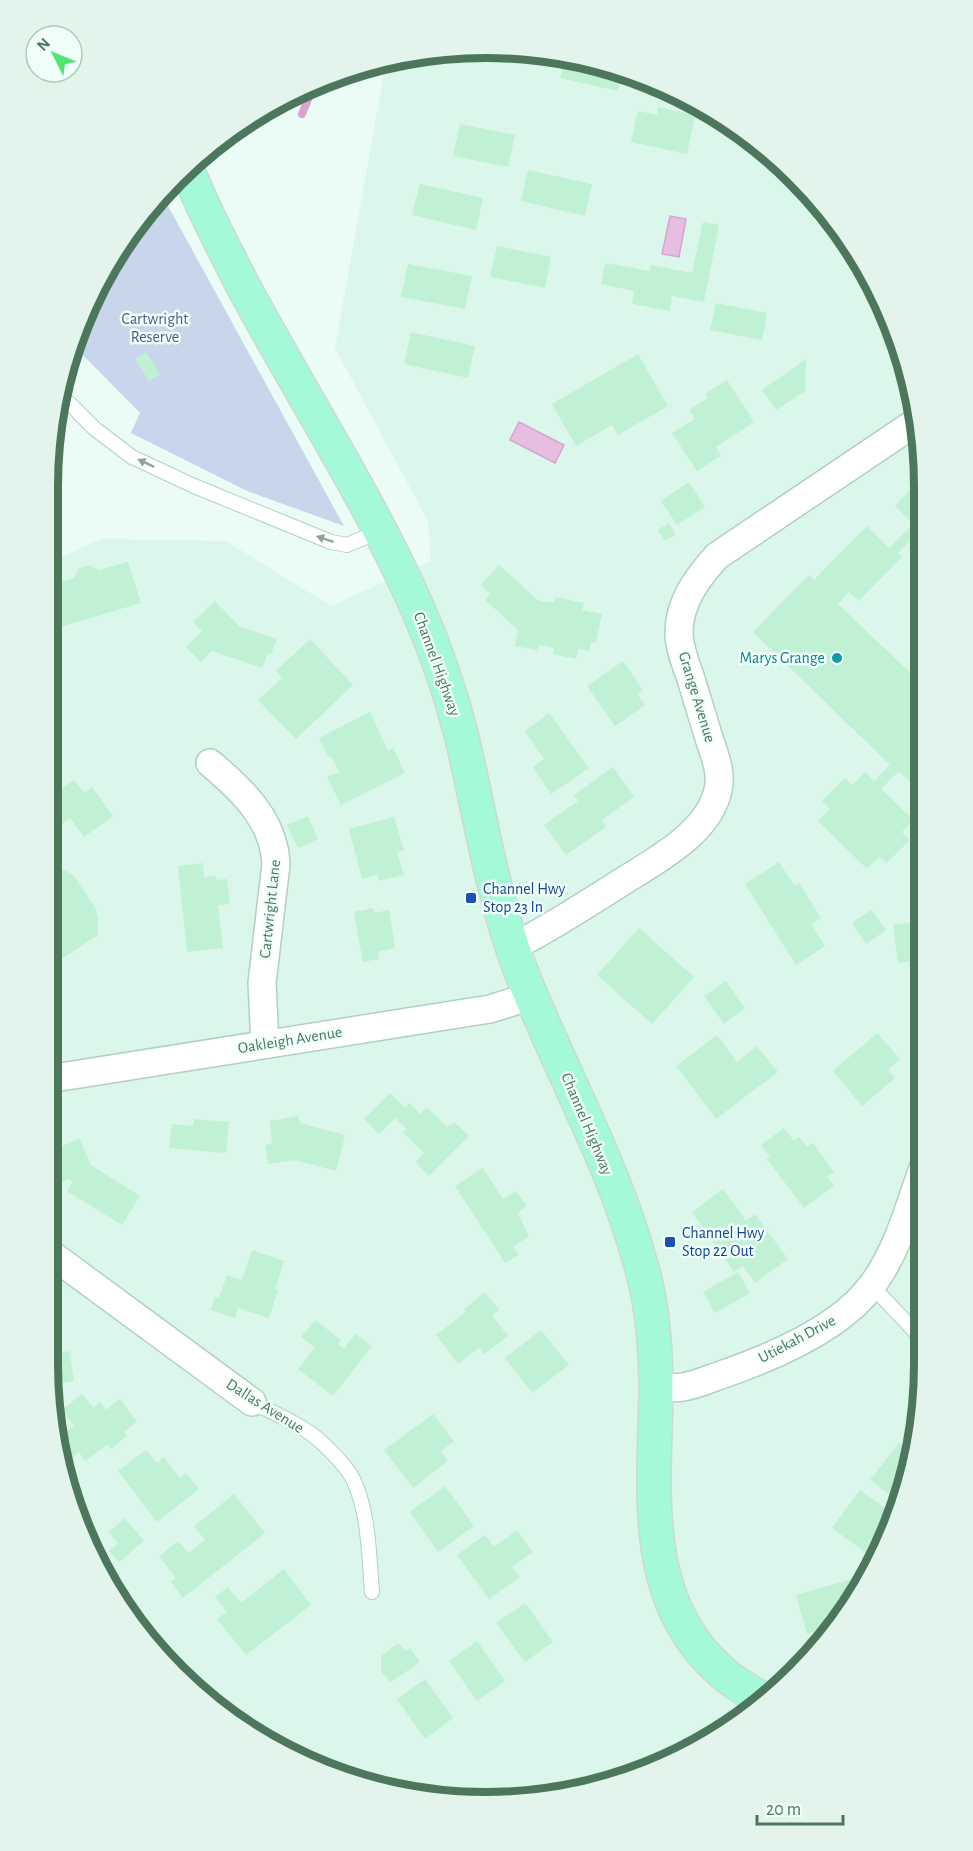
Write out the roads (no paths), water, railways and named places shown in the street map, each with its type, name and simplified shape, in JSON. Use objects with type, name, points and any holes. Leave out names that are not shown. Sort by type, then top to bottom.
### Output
[{"type":"main road","name":"Channel Highway","points":[[191,179],[261,320],[380,531],[417,607],[443,672],[461,732],[512,947],[531,996],[619,1197],[637,1248],[648,1292],[653,1319],[656,1389],[655,1540],[666,1585],[683,1624],[704,1654],[723,1674],[757,1696]]},
{"type":"street","name":"Grange Avenue","points":[[512,947],[546,931],[673,849],[694,831],[709,813],[717,794],[720,777],[682,653],[679,632],[683,609],[702,573],[717,556],[910,426]]},
{"type":"street","name":"Cartwright Lane","points":[[210,763],[249,800],[271,834],[275,847],[276,864],[262,983],[265,1044]]},
{"type":"street","name":"Oakleigh Avenue","points":[[58,1077],[490,1009],[531,996]]},
{"type":"street","name":"Utiekah Drive","points":[[656,1389],[685,1387],[741,1368],[835,1321],[855,1305],[885,1267],[914,1194]]},
{"type":"street","name":"Dallas Avenue","points":[[58,1259],[252,1402]]},
{"type":"lane","points":[[67,401],[120,449],[194,486],[331,542],[347,545],[380,531]]},
{"type":"lane","points":[[872,1286],[914,1330]]},
{"type":"lane","name":"Dallas Avenue","points":[[252,1402],[320,1440],[352,1477],[365,1524],[372,1592]]},
{"type":"waterway","points":[[302,114],[309,98]]},
{"type":"place","name":"Marys Grange","points":[[837,658]]},
{"type":"place","name":"Channel Hwy Stop 23 In","points":[[471,898]]},
{"type":"place","name":"Channel Hwy Stop 22 Out","points":[[670,1242]]},
{"type":"park label","name":"Cartwright Reserve","points":[[155,328]]}]
